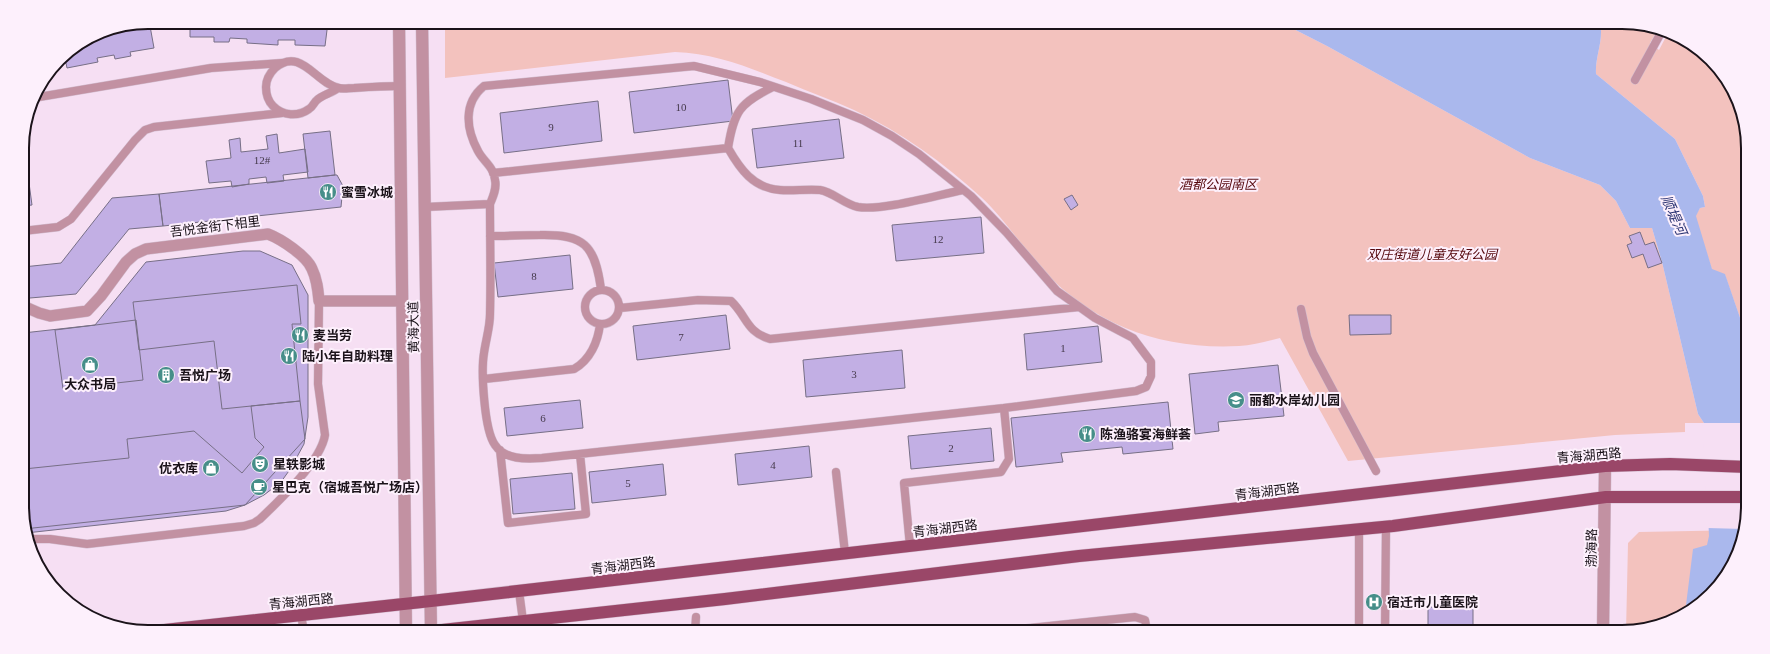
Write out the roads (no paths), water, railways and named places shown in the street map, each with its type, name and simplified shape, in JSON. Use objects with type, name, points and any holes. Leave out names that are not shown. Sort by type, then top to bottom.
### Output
[{"type":"main road","name":"青海湖西路","points":[[210,625],[1605,466],[1670,464],[1741,467]]},
{"type":"main road","points":[[489,625],[1079,556],[1386,527],[1606,497],[1741,497]]},
{"type":"street","name":"黄海大道","points":[[399,29],[406,625]]},
{"type":"street","name":"黄海大道","points":[[422,29],[431,601],[429,625]]},
{"type":"street","name":"吾悦金街下相里","points":[[29,309],[50,316],[87,310],[101,296],[126,262],[135,254],[146,249],[268,234],[279,238],[312,267],[317,283],[319,301]]},
{"type":"street","points":[[319,301],[402,301]]},
{"type":"street","name":"渤海路","points":[[1603,625],[1606,497],[1605,466]]},
{"type":"lane","points":[[1635,80],[1660,35]]},
{"type":"lane","points":[[40,97],[211,68],[285,63],[299,63],[306,65],[316,76],[338,88]]},
{"type":"lane","points":[[285,63],[272,72],[266,84],[268,100],[274,108],[289,115],[304,112],[317,100],[338,88],[400,86]]},
{"type":"lane","points":[[694,66],[729,74],[773,87],[811,99],[875,126],[919,154],[963,190],[1006,232],[1057,292],[1095,318],[1133,338],[1151,362],[1151,376],[1146,387],[1136,391],[1004,408],[580,454],[526,459],[513,457],[500,450],[490,437],[487,424],[484,379],[484,352],[488,338],[490,315],[490,204],[496,188],[493,173],[489,164],[478,153],[472,138],[468,118],[472,99],[484,86],[694,66]]},
{"type":"lane","points":[[773,87],[745,103],[737,113],[731,129],[728,148],[743,173],[760,184],[778,190],[827,191],[838,199],[857,207],[874,208],[963,190]]},
{"type":"lane","points":[[29,230],[58,227],[71,219],[135,140],[145,130],[167,125],[282,113]]},
{"type":"lane","points":[[493,173],[728,148]]},
{"type":"lane","points":[[425,207],[490,204]]},
{"type":"lane","points":[[490,236],[569,236],[581,242],[591,254],[598,271],[601,289]]},
{"type":"lane","points":[[601,289],[607,290],[616,296],[620,308],[611,322],[600,324],[595,322],[587,315],[585,304],[590,294],[601,289]]},
{"type":"lane","points":[[620,308],[698,300],[731,301],[736,306],[749,327],[760,336],[770,339],[1079,307]]},
{"type":"lane","points":[[34,539],[50,539],[87,544],[254,524],[315,460],[324,443],[325,435],[318,384],[319,301]]},
{"type":"lane","points":[[1301,310],[1307,337],[1313,353],[1376,471]]},
{"type":"lane","points":[[484,379],[574,369],[581,365],[589,356],[595,345],[600,324]]},
{"type":"lane","points":[[910,546],[904,483],[1000,472],[1009,459],[1004,408]]},
{"type":"lane","points":[[500,450],[508,524],[586,514],[580,454]]},
{"type":"lane","points":[[836,472],[845,553]]},
{"type":"lane","points":[[1385,625],[1386,527]]},
{"type":"lane","points":[[1359,529],[1359,625]]},
{"type":"lane","points":[[519,591],[523,621]]},
{"type":"lane","points":[[302,615],[303,625]]},
{"type":"lane","points":[[695,625],[696,617]]},
{"type":"lane","points":[[1059,625],[1135,617],[1145,620],[1146,625]]},
{"type":"water","name":"顺堤河","points":[[1294,29],[1601,29],[1596,74],[1675,139],[1703,196],[1705,207],[1700,208],[1696,216],[1712,269],[1725,274],[1741,321],[1741,514],[1739,529],[1729,559],[1721,572],[1706,590],[1688,605],[1686,606],[1693,549],[1707,545],[1709,536],[1704,423],[1698,414],[1662,262],[1652,228],[1630,228],[1616,201],[1600,185],[1530,158]]},
{"type":"place","name":"蜜雪冰城","points":[[328,192]]},
{"type":"place","name":"麦当劳","points":[[300,335]]},
{"type":"place","name":"陆小年自助料理","points":[[289,356]]},
{"type":"place","name":"大众书局","points":[[90,365]]},
{"type":"place","name":"吾悦广场","points":[[166,375]]},
{"type":"place","name":"丽都水岸幼儿园","points":[[1236,400]]},
{"type":"place","name":"陈渔骆宴海鲜荟","points":[[1087,434]]},
{"type":"place","name":"星轶影城","points":[[260,464]]},
{"type":"place","name":"优衣库","points":[[211,468]]},
{"type":"place","name":"星巴克（宿城吾悦广场店）","points":[[259,487]]},
{"type":"place","name":"宿迁市儿童医院","points":[[1374,602]]},
{"type":"park label","name":"酒都公园南区","points":[[1218,184]]},
{"type":"park label","name":"双庄街道儿童友好公园","points":[[1432,254]]}]
